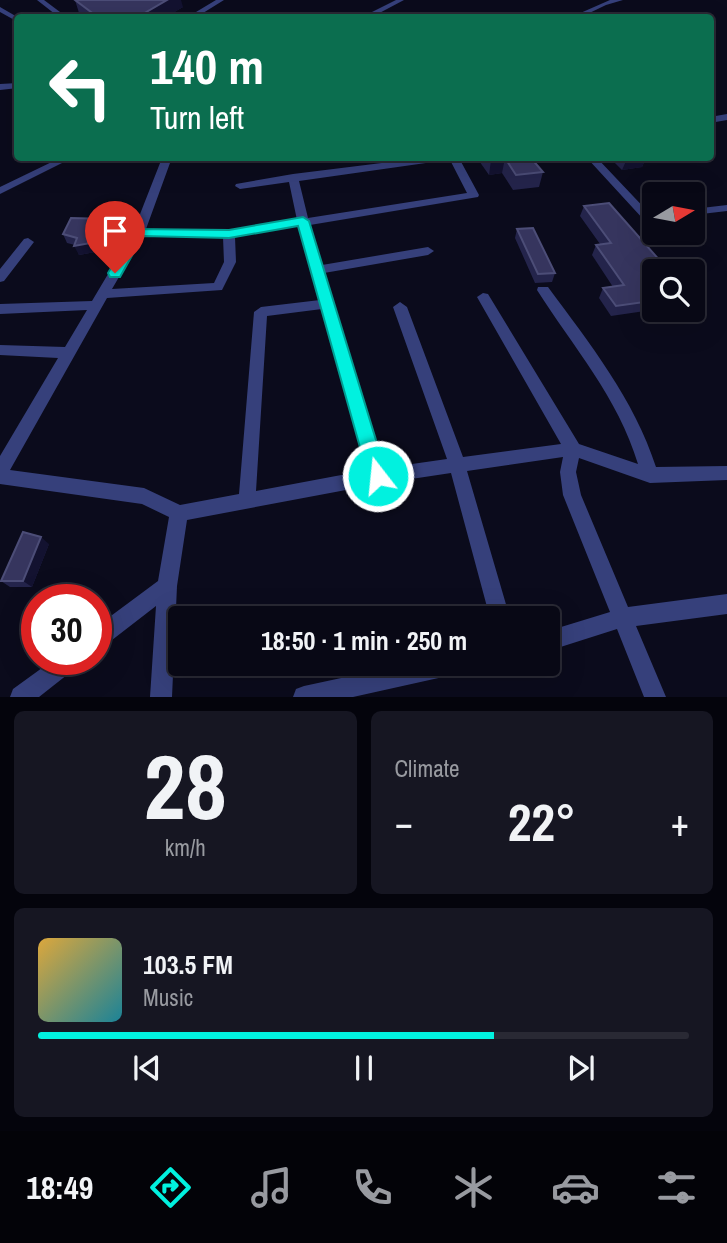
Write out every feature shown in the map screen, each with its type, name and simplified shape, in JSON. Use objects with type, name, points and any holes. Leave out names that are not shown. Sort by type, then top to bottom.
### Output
[{"type":"street","points":[[40,0],[59,14]]},
{"type":"street","points":[[196,14],[222,0]]},
{"type":"street","points":[[371,14],[401,0]]},
{"type":"street","points":[[581,14],[604,3],[620,0]]},
{"type":"street","points":[[0,191],[61,161]]},
{"type":"street","points":[[165,161],[139,232],[0,474],[144,496],[180,513],[247,498],[378,476],[573,449],[650,475],[727,473]]},
{"type":"street","points":[[240,186],[417,161]]},
{"type":"street","points":[[139,232],[229,234],[474,195],[456,161]]},
{"type":"street","points":[[595,161],[642,212]]},
{"type":"street","points":[[293,177],[303,221],[378,476]]},
{"type":"street","points":[[705,211],[727,208]]},
{"type":"street","points":[[0,309],[218,287],[230,262],[229,234]]},
{"type":"street","points":[[0,278],[28,242]]},
{"type":"street","points":[[317,270],[428,251]]},
{"type":"street","points":[[543,290],[627,413],[642,444],[650,475]]},
{"type":"street","points":[[483,297],[573,449],[568,472],[572,495],[655,697]]},
{"type":"street","points":[[247,498],[261,312],[328,304]]},
{"type":"street","points":[[400,307],[457,464],[497,606]]},
{"type":"street","points":[[0,350],[69,353]]},
{"type":"street","points":[[161,697],[167,586],[180,513]]},
{"type":"street","points":[[112,628],[167,586]]},
{"type":"street","points":[[560,637],[621,618],[727,604]]},
{"type":"street","points":[[21,697],[50,675]]},
{"type":"street","points":[[304,697],[401,676]]},
{"type":"building","points":[[75,0],[167,0],[143,14],[94,14]]},
{"type":"building","points":[[507,161],[534,161],[543,172],[516,175]]},
{"type":"building","points":[[609,203],[642,240],[642,245],[646,245],[658,259],[642,259],[642,302],[616,306],[603,288],[624,285],[596,245],[611,243],[584,206]]},
{"type":"building","points":[[71,218],[107,219],[102,241],[74,246],[77,238],[63,234]]},
{"type":"building","points":[[533,228],[555,273],[538,274],[517,229]]},
{"type":"building","points":[[23,532],[41,537],[23,581],[1,581]]},
{"type":"route","points":[[115,273],[139,232],[229,234],[303,221],[378,476]]}]
